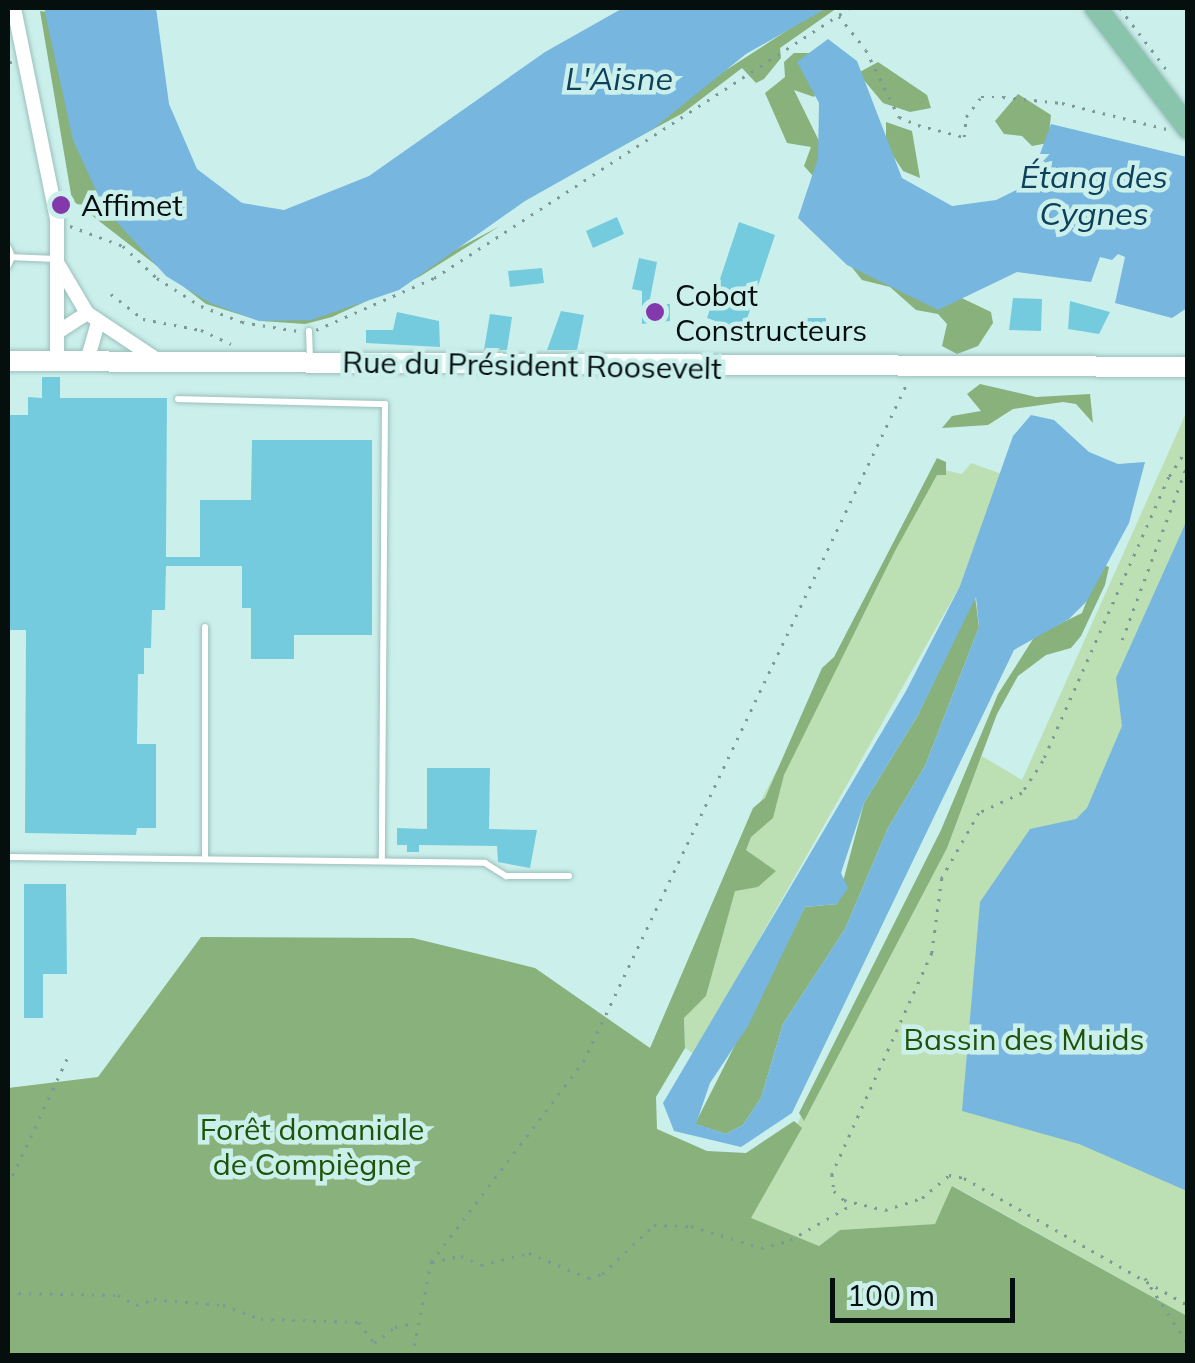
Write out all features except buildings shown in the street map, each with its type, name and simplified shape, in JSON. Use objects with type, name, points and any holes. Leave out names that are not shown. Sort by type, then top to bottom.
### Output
[{"type":"main road","points":[[1096,8],[1183,130]]},
{"type":"street","points":[[14,8],[58,220],[58,361]]},
{"type":"street","points":[[56,259],[92,318],[160,362]]},
{"type":"street","points":[[58,332],[92,318]]},
{"type":"street","points":[[87,362],[92,318]]},
{"type":"street","name":"Rue du Président Roosevelt","points":[[8,361],[1188,367]]},
{"type":"lane","points":[[8,247],[8,266]]},
{"type":"lane","points":[[10,257],[56,259]]},
{"type":"lane","points":[[309,331],[310,362]]},
{"type":"lane","points":[[178,399],[385,404],[382,861]]},
{"type":"lane","points":[[205,859],[206,627]]},
{"type":"lane","points":[[8,857],[486,863],[506,876],[569,876]]},
{"type":"path","points":[[58,220],[123,246],[201,306],[242,322],[309,331],[434,278],[849,8]]},
{"type":"path","points":[[1120,8],[1178,86]]},
{"type":"path","points":[[838,15],[866,50],[899,117],[918,125],[964,137],[966,117],[981,97],[1003,97],[1062,103],[1183,130]]},
{"type":"path","points":[[111,294],[142,319],[201,330],[250,362]]},
{"type":"path","points":[[412,1356],[431,1262],[582,1062],[916,366]]},
{"type":"path","points":[[853,1204],[834,1191],[832,1174],[932,953],[942,878],[979,813],[1022,793],[1044,761],[1169,477],[1188,448]]},
{"type":"path","points":[[1122,640],[1188,463]]},
{"type":"path","points":[[8,1184],[70,1054]]},
{"type":"path","points":[[431,1262],[461,1256],[481,1265],[529,1253],[588,1278],[602,1274],[654,1225],[691,1226],[760,1248],[790,1240],[853,1204],[906,1206],[949,1175],[964,1178],[1143,1274],[1188,1305]]},
{"type":"path","points":[[1143,1274],[1188,1344]]},
{"type":"path","points":[[8,1293],[118,1294],[136,1305],[154,1299],[223,1305],[261,1319],[359,1322],[374,1343],[396,1326],[407,1329],[417,1322]]},
{"type":"green space","points":[[822,8],[837,8],[780,48],[781,58],[764,79],[756,83],[742,68],[683,113],[615,150],[612,144]]},
{"type":"green space","points":[[40,11],[51,13],[87,164],[432,262],[500,226],[419,277],[332,317],[305,324],[261,321],[206,304],[72,200]]},
{"type":"green space","points":[[794,53],[812,53],[818,89],[814,97],[794,90],[823,149],[821,173],[813,176],[804,166],[811,147],[787,143],[765,93],[785,77],[784,62]]},
{"type":"green space","points":[[878,62],[927,95],[931,108],[910,112],[883,103],[858,73]]},
{"type":"green space","points":[[1018,94],[1051,115],[1048,143],[1032,146],[1022,136],[1004,134],[995,121]]},
{"type":"green space","points":[[886,122],[912,131],[920,178],[903,171],[886,145]]},
{"type":"green space","points":[[846,260],[949,292],[991,312],[993,323],[978,346],[957,354],[942,346],[947,324],[938,314],[916,310],[890,287],[862,280]]},
{"type":"green space","points":[[980,384],[1036,397],[1090,394],[1093,423],[1076,404],[1063,402],[1013,409],[988,425],[942,428],[952,416],[981,411],[967,394]]},
{"type":"green space","name":"Bassin des Muids","points":[[1187,411],[1187,1316],[953,1186],[935,1224],[840,1230],[819,1246],[750,1218],[982,756],[1022,780]]},
{"type":"green space","name":"Forêt domaniale de Compiègne","points":[[937,458],[946,462],[946,475],[937,475],[895,551],[784,775],[773,818],[751,837],[746,850],[776,871],[758,887],[735,891],[706,996],[684,1018],[685,1048],[656,1097],[657,1129],[707,1151],[746,1153],[794,1121],[802,1128],[751,1218],[819,1246],[840,1230],[935,1224],[952,1186],[1187,1316],[1187,1355],[8,1355],[8,1088],[98,1077],[201,937],[413,938],[535,968],[650,1048],[753,808],[765,798],[822,668],[834,657]]},
{"type":"green space","points":[[971,463],[1002,474],[960,586],[694,1054],[685,1048],[684,1018],[706,996],[735,890],[758,887],[776,871],[738,844],[936,468],[962,474]]},
{"type":"green space","points":[[1101,564],[1109,567],[1105,585],[1081,636],[1071,648],[1046,655],[1018,676],[997,714],[947,848],[804,1121],[799,1113],[941,830],[998,694],[1035,636],[1082,613]]},
{"type":"green space","points":[[975,596],[979,627],[925,766],[888,828],[845,929],[783,1024],[761,1098],[743,1125],[726,1134],[695,1124],[805,907],[837,904],[864,803],[918,715]]},
{"type":"water","name":"L'Aisne","points":[[44,8],[156,8],[169,104],[197,169],[242,203],[284,210],[369,176],[545,52],[623,8],[827,8],[746,54],[653,129],[525,201],[399,290],[311,320],[259,321],[210,303],[166,276],[104,208],[73,140]]},
{"type":"water","name":"Étang des Cygnes","points":[[828,39],[857,61],[902,178],[952,206],[996,200],[1029,184],[1051,124],[1187,157],[1187,308],[1172,318],[1115,303],[1125,257],[1118,254],[1112,260],[1100,257],[1091,282],[1017,272],[938,310],[847,265],[798,218],[818,158],[819,103],[797,62]]},
{"type":"water","points":[[1031,415],[1054,420],[1089,452],[1118,464],[1145,462],[1129,523],[1087,601],[1069,619],[1014,650],[792,1113],[741,1147],[674,1131],[663,1103],[906,691],[960,586],[1013,436]],"holes":[[[976,597],[979,627],[925,766],[888,828],[845,929],[783,1024],[761,1098],[743,1125],[726,1134],[696,1124],[710,1083],[748,1026],[805,907],[837,904],[848,888],[841,873],[864,803],[918,715]]]},
{"type":"water","name":"Bassin des Muids","points":[[1187,520],[1188,1191],[1079,1144],[962,1111],[980,902],[1030,829],[1076,819],[1087,808],[1122,726],[1116,678]]},
{"type":"place","name":"Affimet","points":[[61,205]]},
{"type":"place","name":"Cobat Constructeurs","points":[[655,312]]}]
